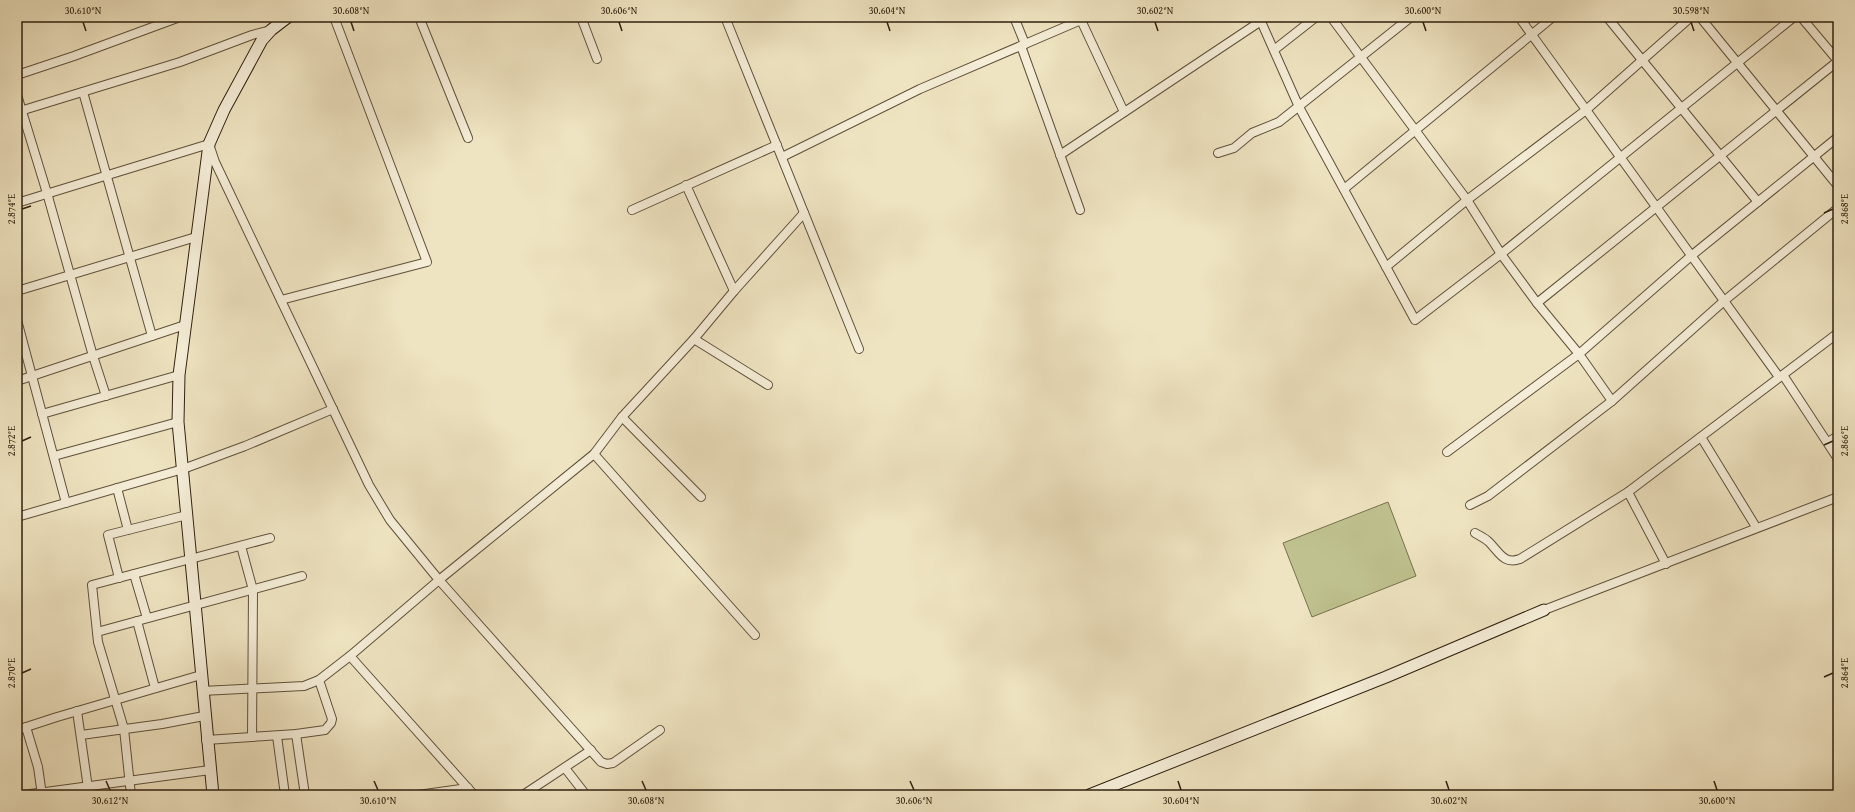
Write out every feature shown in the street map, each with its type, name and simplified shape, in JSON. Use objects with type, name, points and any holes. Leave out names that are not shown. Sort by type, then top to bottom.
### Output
[{"type":"street","points":[[17,75],[74,56],[180,17]]},
{"type":"street","points":[[212,795],[178,422],[179,375],[209,144],[224,110],[262,40],[286,17]]},
{"type":"street","points":[[281,300],[427,262],[334,17]]},
{"type":"street","points":[[419,17],[468,138]]},
{"type":"street","points":[[581,17],[597,59]]},
{"type":"street","points":[[725,17],[859,349]]},
{"type":"street","points":[[1014,17],[1080,210]]},
{"type":"street","points":[[1274,50],[1316,17]]},
{"type":"street","points":[[1331,17],[1467,200],[1501,254],[1537,303],[1579,354],[1612,401]]},
{"type":"street","points":[[1218,153],[1234,148],[1252,133],[1275,124],[1411,17]]},
{"type":"street","points":[[1519,17],[1724,301],[1781,376],[1828,442],[1838,459]]},
{"type":"street","points":[[1344,189],[1553,17]]},
{"type":"street","points":[[1608,17],[1758,202]]},
{"type":"street","points":[[1386,267],[1467,200],[1586,110],[1691,17]]},
{"type":"street","points":[[1700,17],[1838,186]]},
{"type":"street","points":[[1060,155],[1260,19],[1299,106],[1415,320],[1501,254],[1794,17]]},
{"type":"street","points":[[1537,303],[1838,61],[1801,17]]},
{"type":"street","points":[[782,157],[920,89],[1085,18],[1124,112]]},
{"type":"street","points":[[19,112],[180,62],[252,35],[271,30]]},
{"type":"street","points":[[83,92],[152,336]]},
{"type":"street","points":[[17,95],[19,112],[47,193],[93,356],[106,396]]},
{"type":"street","points":[[1447,452],[1579,354],[1692,256],[1838,136]]},
{"type":"street","points":[[209,144],[215,162],[369,485],[390,520],[439,580],[601,762],[610,764],[660,730]]},
{"type":"street","points":[[17,203],[209,144]]},
{"type":"street","points":[[632,210],[777,144]]},
{"type":"street","points":[[686,185],[734,291]]},
{"type":"street","points":[[1470,505],[1488,496],[1612,401],[1724,301],[1838,208]]},
{"type":"street","points":[[202,691],[252,687],[298,686],[319,680],[350,656],[439,580],[594,454],[622,417],[694,339],[734,291],[804,213]]},
{"type":"street","points":[[17,291],[196,237]]},
{"type":"street","points":[[17,320],[66,503]]},
{"type":"street","points":[[17,381],[185,325]]},
{"type":"street","points":[[1475,533],[1488,541],[1504,559],[1516,561],[1545,545],[1628,492],[1838,333]]},
{"type":"street","points":[[694,339],[768,385]]},
{"type":"street","points":[[42,414],[179,375]]},
{"type":"street","points":[[17,517],[183,469],[245,446],[333,409]]},
{"type":"street","points":[[622,417],[701,496]]},
{"type":"street","points":[[54,456],[178,422]]},
{"type":"street","points":[[1828,442],[1838,436]]},
{"type":"street","points":[[1701,437],[1756,528]]},
{"type":"street","points":[[594,454],[755,635]]},
{"type":"street","points":[[117,488],[128,530]]},
{"type":"street","points":[[1628,492],[1666,564]]},
{"type":"street","points":[[1089,795],[1372,683],[1544,610],[1666,564],[1838,496]]},
{"type":"street","points":[[119,578],[108,535],[187,515]]},
{"type":"street","points":[[131,795],[124,729],[98,642],[92,585],[270,538]]},
{"type":"street","points":[[241,546],[253,590],[252,737]]},
{"type":"street","points":[[134,574],[147,618]]},
{"type":"street","points":[[97,632],[302,576]]},
{"type":"street","points":[[137,622],[155,688]]},
{"type":"street","points":[[350,656],[464,790],[474,795]]},
{"type":"street","points":[[17,730],[200,675]]},
{"type":"street","points":[[206,740],[277,736],[325,730],[331,724],[331,715],[319,680]]},
{"type":"street","points":[[77,711],[89,795]]},
{"type":"street","points":[[81,735],[204,716]]},
{"type":"street","points":[[26,727],[38,767],[42,794]]},
{"type":"street","points":[[296,734],[304,795]]},
{"type":"street","points":[[277,736],[285,795]]},
{"type":"street","points":[[523,795],[591,750]]},
{"type":"street","points":[[565,768],[586,795]]},
{"type":"street","points":[[23,795],[42,794],[88,786],[210,770]]},
{"type":"street","points":[[418,795],[464,790]]},
{"type":"green space","points":[[1388,502],[1416,576],[1312,617],[1283,543]]}]
